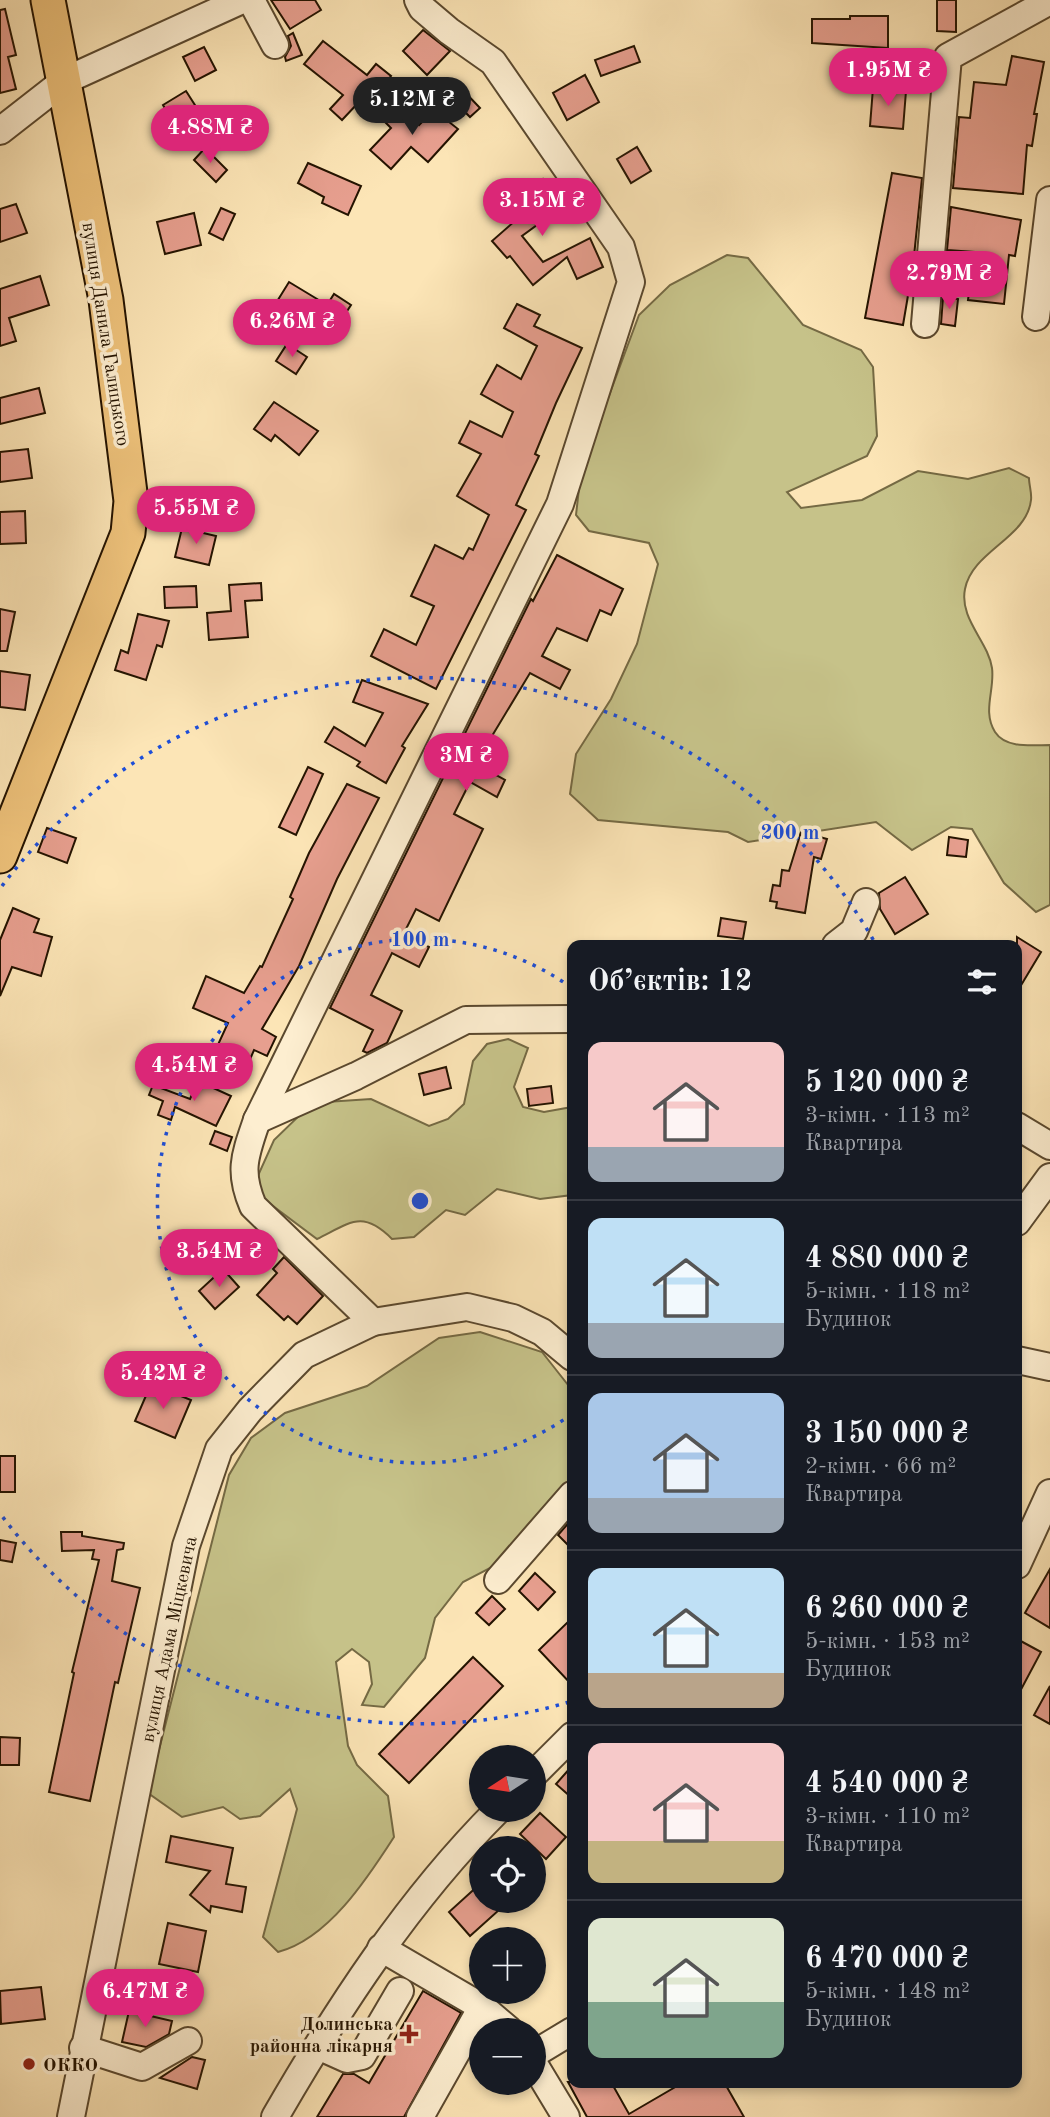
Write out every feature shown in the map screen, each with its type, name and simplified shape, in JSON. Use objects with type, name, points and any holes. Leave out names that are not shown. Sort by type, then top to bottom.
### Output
[{"type":"main road","name":"вулиця Данила Галицького","points":[[0,856],[128,533],[131,500],[106,300],[48,0]]},
{"type":"street","points":[[0,131],[64,81],[242,0]]},
{"type":"street","points":[[251,0],[275,45]]},
{"type":"street","points":[[373,1322],[253,1206],[245,1187],[243,1161],[257,1120],[560,504],[631,282],[621,247],[493,62],[449,31],[422,8],[418,0]]},
{"type":"street","points":[[925,324],[948,57],[1050,1]]},
{"type":"street","points":[[1036,317],[1050,200]]},
{"type":"street","points":[[842,940],[854,930],[866,902]]},
{"type":"street","points":[[257,1120],[356,1076],[466,1020],[567,1019]]},
{"type":"street","points":[[1022,1129],[1050,1146]]},
{"type":"street","points":[[1022,1215],[1050,1177]]},
{"type":"street","name":"вулиця Адама Міцкевича","points":[[71,2117],[186,1546],[219,1449],[250,1410],[304,1355],[373,1322],[467,1307],[513,1318],[533,1327],[567,1353]]},
{"type":"street","points":[[1022,1361],[1050,1367]]},
{"type":"street","points":[[1022,1555],[1050,1493]]},
{"type":"street","points":[[498,1580],[567,1501]]},
{"type":"street","points":[[546,1762],[567,1741]]},
{"type":"street","points":[[275,2117],[382,1948],[486,1822]]},
{"type":"street","points":[[382,1948],[481,2007],[494,2018]]},
{"type":"street","points":[[318,2046],[347,2059],[362,2056],[401,1991]]},
{"type":"street","points":[[420,2117],[481,2007]]},
{"type":"street","points":[[546,2047],[567,2034]]},
{"type":"street","points":[[83,2048],[142,2067],[188,2041]]},
{"type":"street","points":[[546,2084],[566,2117]]},
{"type":"shaded area","points":[[727,255],[748,258],[803,325],[861,350],[873,367],[877,436],[867,456],[787,492],[801,508],[862,500],[918,471],[968,479],[1009,468],[1029,478],[1031,497],[1027,513],[1020,525],[978,564],[970,576],[964,600],[992,668],[989,716],[995,732],[1013,744],[1050,745],[1050,905],[1036,912],[1004,883],[972,829],[951,827],[912,850],[876,822],[748,842],[728,832],[598,820],[570,794],[576,754],[611,699],[637,644],[658,564],[649,543],[589,531],[576,515],[581,471],[639,315],[670,285]]},
{"type":"shaded area","points":[[508,1039],[528,1048],[514,1087],[523,1107],[544,1112],[567,1108],[567,1196],[540,1199],[497,1189],[465,1215],[446,1210],[414,1237],[392,1239],[372,1224],[356,1222],[317,1239],[265,1200],[256,1180],[274,1140],[306,1109],[326,1102],[371,1099],[429,1126],[448,1119],[464,1104],[473,1061],[487,1044]]},
{"type":"shaded area","points":[[480,1332],[542,1352],[567,1384],[567,1498],[515,1555],[463,1582],[435,1618],[425,1658],[384,1707],[362,1705],[372,1684],[369,1662],[352,1649],[336,1662],[348,1746],[357,1765],[388,1796],[394,1837],[372,1871],[330,1921],[296,1945],[278,1952],[263,1937],[297,1809],[290,1789],[260,1816],[240,1819],[223,1807],[182,1817],[148,1793],[229,1475],[251,1438],[285,1413],[367,1386],[439,1338]]},
{"type":"building","points":[[271,0],[315,0],[321,10],[290,29]]},
{"type":"building","points":[[937,0],[956,0],[956,32],[937,31]]},
{"type":"building","points":[[5,9],[16,55],[8,57],[16,89],[0,93],[0,10]]},
{"type":"building","points":[[850,16],[888,16],[888,48],[812,43],[812,19],[850,19]]},
{"type":"building","points":[[423,30],[450,51],[427,75],[403,51]]},
{"type":"building","points":[[293,33],[302,55],[286,61],[285,57],[291,46],[288,36]]},
{"type":"building","points":[[323,41],[367,75],[376,64],[391,76],[379,91],[373,87],[342,120],[330,109],[343,95],[304,64]]},
{"type":"building","points":[[634,46],[640,62],[601,76],[595,60]]},
{"type":"building","points":[[204,47],[216,70],[195,81],[183,57]]},
{"type":"building","points":[[1012,56],[1044,62],[1034,114],[1037,114],[1032,146],[1027,145],[1023,194],[953,188],[959,117],[970,118],[974,82],[1006,85]]},
{"type":"building","points":[[585,75],[599,102],[567,120],[553,93]]},
{"type":"building","points":[[459,86],[480,108],[470,117],[449,96]]},
{"type":"building","points":[[873,88],[906,91],[903,129],[870,126]]},
{"type":"building","points":[[186,91],[200,113],[176,127],[163,105]]},
{"type":"building","points":[[397,105],[419,125],[434,110],[458,129],[428,162],[411,147],[391,169],[370,150],[391,128],[383,120]]},
{"type":"building","points":[[243,111],[266,131],[251,148],[228,128]]},
{"type":"building","points":[[637,147],[651,171],[631,183],[617,159]]},
{"type":"building","points":[[205,148],[227,170],[216,182],[194,160]]},
{"type":"building","points":[[308,163],[361,186],[348,215],[322,203],[324,197],[298,183]]},
{"type":"building","points":[[892,173],[922,178],[913,266],[903,325],[865,318]]},
{"type":"building","points":[[543,179],[563,206],[522,236],[543,262],[590,238],[603,267],[577,279],[567,257],[533,285],[510,256],[507,258],[492,241],[524,213],[514,201]]},
{"type":"building","points":[[16,204],[27,233],[0,242],[0,209]]},
{"type":"building","points":[[951,207],[1021,220],[1015,256],[1009,255],[1004,304],[968,300],[974,252],[947,250]]},
{"type":"building","points":[[221,208],[235,214],[223,240],[209,233]]},
{"type":"building","points":[[194,213],[201,245],[165,254],[157,222]]},
{"type":"building","points":[[40,276],[49,305],[9,318],[16,341],[0,346],[0,289]]},
{"type":"building","points":[[289,282],[327,305],[334,294],[351,305],[336,328],[313,313],[299,335],[268,316]]},
{"type":"building","points":[[943,297],[958,299],[955,326],[941,324]]},
{"type":"building","points":[[517,304],[540,315],[534,326],[582,348],[556,403],[535,454],[539,456],[516,505],[526,510],[436,689],[371,656],[384,629],[416,645],[434,606],[411,596],[435,545],[463,559],[469,548],[473,550],[489,515],[457,496],[481,454],[459,443],[470,421],[502,437],[513,412],[481,394],[497,365],[521,379],[537,346],[504,328]]},
{"type":"building","points":[[287,344],[307,357],[296,374],[276,361]]},
{"type":"building","points":[[39,388],[45,413],[0,424],[0,398]]},
{"type":"building","points":[[274,402],[318,431],[299,455],[275,435],[271,441],[254,429]]},
{"type":"building","points":[[28,449],[32,478],[0,482],[0,452]]},
{"type":"building","points":[[25,511],[26,543],[0,544],[0,512]]},
{"type":"building","points":[[182,528],[216,536],[209,565],[175,557]]},
{"type":"building","points":[[557,555],[623,589],[611,615],[600,610],[587,641],[557,628],[542,656],[570,670],[560,689],[530,673],[492,736],[478,765],[505,780],[497,797],[470,782],[454,814],[483,829],[439,921],[416,909],[403,935],[429,947],[419,967],[392,953],[371,995],[402,1011],[387,1043],[367,1053],[363,1051],[373,1030],[330,1008],[531,599],[533,601]]},
{"type":"building","points":[[261,583],[262,600],[245,601],[248,637],[209,640],[207,613],[231,611],[229,585]]},
{"type":"building","points":[[196,586],[197,607],[165,608],[164,587]]},
{"type":"building","points":[[0,609],[15,612],[7,651],[0,651]]},
{"type":"building","points":[[138,614],[169,621],[162,647],[157,645],[146,680],[115,670],[121,650],[128,653]]},
{"type":"building","points":[[0,671],[30,675],[25,710],[0,707]]},
{"type":"building","points":[[362,680],[428,704],[402,746],[405,748],[386,783],[357,766],[360,762],[325,742],[334,727],[365,746],[383,713],[353,702]]},
{"type":"building","points":[[308,767],[323,774],[296,835],[279,827]]},
{"type":"building","points":[[347,784],[379,798],[337,879],[299,966],[262,1029],[276,1037],[267,1056],[254,1050],[248,1064],[216,1049],[228,1023],[193,1008],[206,976],[244,993],[260,966],[262,967],[293,899],[290,897],[309,853]]},
{"type":"building","points":[[47,828],[76,838],[67,863],[38,852]]},
{"type":"building","points":[[801,832],[827,839],[821,859],[814,857],[805,913],[776,908],[777,902],[770,901],[773,885],[780,886],[782,870],[789,871]]},
{"type":"building","points":[[949,837],[968,840],[966,857],[947,855]]},
{"type":"building","points":[[905,877],[928,914],[895,934],[880,909],[879,893]]},
{"type":"building","points":[[13,908],[39,919],[34,932],[52,937],[41,976],[12,967],[0,996],[0,940]]},
{"type":"building","points":[[721,918],[746,922],[743,939],[718,936]]},
{"type":"building","points":[[1022,940],[1041,952],[1022,984]]},
{"type":"building","points":[[446,1067],[451,1088],[424,1095],[419,1074]]},
{"type":"building","points":[[198,1081],[231,1096],[216,1126],[175,1107],[171,1120],[158,1115],[163,1101],[149,1095],[153,1085],[190,1099]]},
{"type":"building","points":[[551,1086],[553,1103],[529,1106],[527,1089]]},
{"type":"building","points":[[215,1131],[232,1137],[227,1151],[210,1144]]},
{"type":"building","points":[[284,1257],[323,1296],[297,1324],[288,1316],[284,1320],[257,1295],[277,1273],[273,1269]]},
{"type":"building","points":[[223,1269],[239,1287],[215,1309],[199,1291]]},
{"type":"building","points":[[151,1384],[191,1400],[175,1438],[135,1421]]},
{"type":"building","points":[[0,1456],[15,1456],[15,1492],[0,1492]]},
{"type":"building","points":[[567,1525],[567,1544],[558,1535]]},
{"type":"building","points":[[61,1532],[82,1532],[82,1536],[124,1543],[123,1549],[117,1550],[112,1581],[140,1588],[118,1683],[115,1682],[90,1801],[49,1792],[74,1673],[72,1672],[99,1560],[92,1559],[94,1550],[62,1551]]},
{"type":"building","points":[[0,1540],[16,1543],[12,1562],[0,1560]]},
{"type":"building","points":[[1050,1569],[1050,1628],[1025,1613]]},
{"type":"building","points":[[535,1573],[555,1592],[538,1610],[519,1591]]},
{"type":"building","points":[[492,1596],[505,1609],[489,1625],[476,1613]]},
{"type":"building","points":[[567,1623],[567,1680],[539,1650]]},
{"type":"building","points":[[1022,1642],[1041,1652],[1022,1688]]},
{"type":"building","points":[[473,1657],[503,1686],[409,1783],[379,1754]]},
{"type":"building","points":[[1050,1686],[1050,1724],[1034,1715]]},
{"type":"building","points":[[0,1737],[20,1738],[19,1765],[0,1765]]},
{"type":"building","points":[[567,1772],[567,1794],[556,1784]]},
{"type":"building","points":[[546,1819],[566,1837],[546,1859],[546,1836],[520,1834],[531,1822],[546,1822]]},
{"type":"building","points":[[171,1836],[233,1848],[226,1884],[246,1887],[242,1912],[211,1906],[210,1912],[190,1895],[210,1871],[166,1862]]},
{"type":"building","points":[[469,1894],[469,1913],[496,1913],[480,1927],[469,1927],[469,1935],[449,1912]]},
{"type":"building","points":[[168,1923],[206,1931],[198,1972],[159,1964]]},
{"type":"building","points":[[41,1987],[45,2019],[1,2024],[0,1991]]},
{"type":"building","points":[[423,1991],[461,2013],[404,2117],[317,2117],[343,2074],[354,2074],[369,2083]]},
{"type":"building","points":[[129,2011],[172,2021],[169,2034],[146,2047],[122,2042]]},
{"type":"building","points":[[192,2057],[205,2060],[197,2089],[160,2078]]},
{"type":"building","points":[[571,2088],[614,2088],[629,2114],[674,2088],[727,2088],[744,2117],[587,2117]]},
{"type":"place","name":"Долинська районна лікарня","points":[[409,2034]]},
{"type":"place","name":"ОККО","points":[[29,2064]]}]
